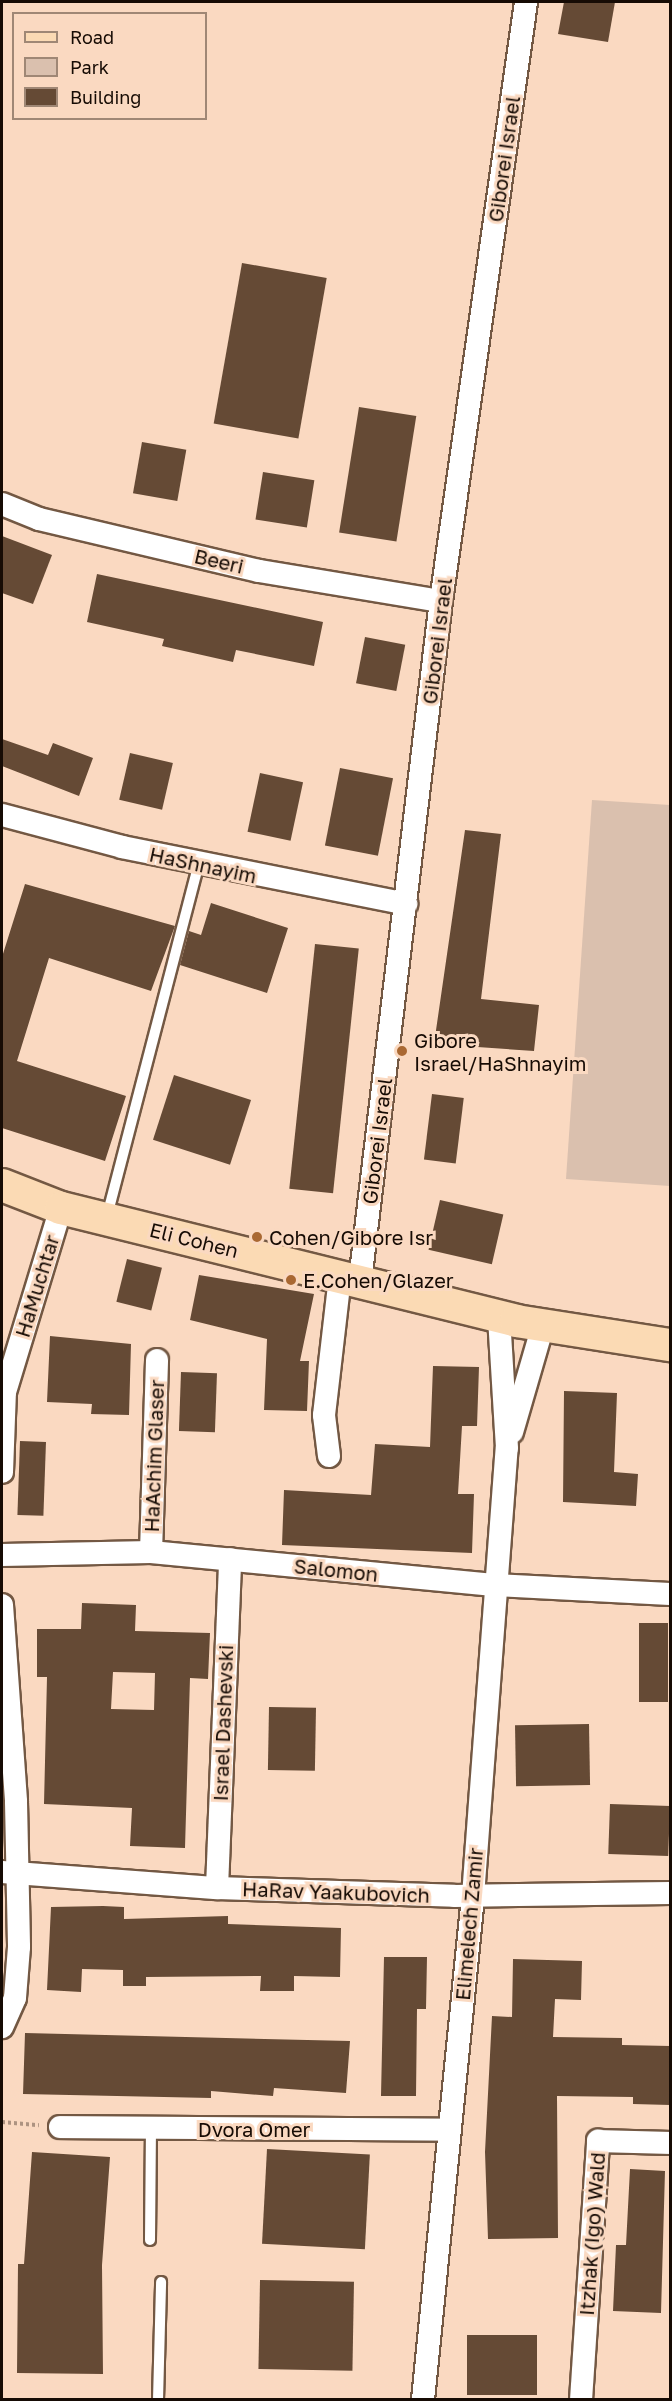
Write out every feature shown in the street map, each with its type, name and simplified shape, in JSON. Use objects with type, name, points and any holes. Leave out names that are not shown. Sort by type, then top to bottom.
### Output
[{"type":"street","name":"Giborei Israel","points":[[329,1456],[324,1415],[350,1279],[406,904],[441,602],[526,2]]},
{"type":"street","name":"Beeri","points":[[2,504],[39,519],[259,571],[441,602]]},
{"type":"street","name":"HaShnayim","points":[[2,814],[199,864],[406,904]]},
{"type":"street","name":"Eli Cohen","points":[[2,1185],[61,1208],[499,1317],[670,1345]]},
{"type":"street","name":"HaMuchtar","points":[[2,1472],[3,1411],[61,1208]]},
{"type":"street","name":"Elimelech Zamir","points":[[423,2400],[473,1896],[507,1448],[499,1317]]},
{"type":"street","name":"Elimelech Zamir","points":[[507,1448],[543,1325]]},
{"type":"street","name":"HaAchim Glaser","points":[[151,1552],[157,1360]]},
{"type":"street","name":"Salomon","points":[[2,1555],[151,1552],[496,1585],[670,1594]]},
{"type":"street","name":"Israel Dashevski","points":[[217,1888],[230,1559]]},
{"type":"street","points":[[2,1605],[15,1998],[2,2027]]},
{"type":"street","name":"HaRav Yaakubovich","points":[[10,1873],[217,1888],[473,1896],[670,1893]]},
{"type":"street","name":"Dvora Omer","points":[[60,2127],[449,2130]]},
{"type":"street","name":"Itzhak (Igo) Wald","points":[[581,2400],[598,2141],[670,2143]]},
{"type":"lane","points":[[106,1219],[199,864]]},
{"type":"lane","points":[[150,2240],[151,2128]]},
{"type":"lane","points":[[158,2400],[160,2282]]},
{"type":"path","points":[[2,2122],[60,2127]]},
{"type":"green space","points":[[592,800],[670,805],[670,1186],[566,1179]]},
{"type":"building","points":[[564,2],[615,2],[608,42],[558,34]]},
{"type":"building","points":[[242,263],[327,278],[298,438],[214,424]]},
{"type":"building","points":[[359,407],[416,416],[396,542],[339,532]]},
{"type":"building","points":[[142,442],[186,450],[177,501],[133,493]]},
{"type":"building","points":[[263,472],[314,480],[307,528],[255,519]]},
{"type":"building","points":[[2,536],[52,555],[33,604],[2,593]]},
{"type":"building","points":[[97,574],[323,622],[314,666],[236,650],[233,662],[162,646],[164,639],[87,622]]},
{"type":"building","points":[[365,637],[405,645],[396,691],[356,683]]},
{"type":"building","points":[[2,739],[48,755],[53,743],[93,758],[79,796],[2,766]]},
{"type":"building","points":[[130,753],[173,763],[162,810],[119,800]]},
{"type":"building","points":[[340,768],[393,778],[378,856],[325,846]]},
{"type":"building","points":[[260,773],[303,782],[291,841],[248,832]]},
{"type":"building","points":[[465,830],[501,834],[481,999],[539,1005],[534,1051],[434,1044]]},
{"type":"building","points":[[25,884],[175,926],[151,991],[49,958],[17,1061],[126,1096],[105,1161],[2,1128],[2,957]]},
{"type":"building","points":[[211,903],[288,928],[267,993],[180,965],[189,931],[201,935]]},
{"type":"building","points":[[315,944],[359,949],[333,1193],[289,1189]]},
{"type":"building","points":[[174,1075],[251,1100],[230,1165],[153,1140]]},
{"type":"building","points":[[432,1094],[464,1098],[456,1163],[424,1160]]},
{"type":"building","points":[[440,1200],[503,1215],[492,1264],[429,1250]]},
{"type":"building","points":[[127,1259],[162,1268],[151,1310],[116,1302]]},
{"type":"building","points":[[199,1275],[314,1294],[300,1361],[309,1361],[307,1411],[264,1410],[267,1339],[190,1320]]},
{"type":"building","points":[[50,1336],[131,1344],[129,1415],[91,1414],[92,1404],[47,1402]]},
{"type":"building","points":[[433,1366],[479,1367],[477,1426],[462,1426],[458,1494],[474,1494],[472,1553],[282,1545],[284,1490],[371,1495],[375,1444],[430,1447]]},
{"type":"building","points":[[181,1372],[217,1373],[215,1432],[179,1431]]},
{"type":"building","points":[[564,1391],[617,1393],[614,1472],[638,1474],[636,1506],[563,1502]]},
{"type":"building","points":[[20,1441],[46,1442],[43,1516],[17,1515]]},
{"type":"building","points":[[82,1603],[136,1605],[135,1631],[210,1633],[208,1679],[190,1678],[185,1848],[130,1846],[132,1808],[44,1804],[47,1677],[37,1677],[37,1629],[81,1629]],"holes":[[[113,1672],[155,1673],[154,1710],[111,1709]]]},
{"type":"building","points":[[639,1623],[668,1623],[668,1702],[639,1702]]},
{"type":"building","points":[[269,1707],[316,1708],[315,1771],[268,1770]]},
{"type":"building","points":[[589,1724],[590,1785],[516,1786],[515,1725]]},
{"type":"building","points":[[610,1804],[670,1806],[668,1856],[608,1854]]},
{"type":"building","points":[[51,1907],[124,1907],[124,1919],[228,1916],[228,1924],[341,1928],[340,1977],[294,1976],[294,1991],[260,1991],[261,1976],[146,1977],[146,1986],[123,1986],[123,1970],[82,1969],[81,1992],[47,1990]]},
{"type":"building","points":[[384,1957],[427,1957],[426,2009],[417,2009],[416,2096],[381,2096]]},
{"type":"building","points":[[513,1959],[582,1961],[581,2000],[555,1999],[553,2037],[622,2038],[622,2045],[670,2046],[670,2105],[633,2104],[633,2097],[557,2096],[558,2238],[488,2239],[485,2152],[492,2016],[512,2017]]},
{"type":"building","points":[[25,2033],[350,2041],[346,2093],[274,2088],[273,2096],[211,2091],[211,2098],[23,2094]]},
{"type":"building","points":[[267,2149],[370,2154],[365,2249],[262,2244]]},
{"type":"building","points":[[32,2152],[110,2157],[102,2265],[103,2374],[17,2373],[18,2264],[24,2264]]},
{"type":"building","points":[[630,2169],[665,2171],[661,2313],[613,2311],[616,2245],[626,2245]]},
{"type":"building","points":[[260,2280],[354,2282],[352,2371],[258,2369]]},
{"type":"building","points":[[467,2335],[537,2335],[537,2395],[467,2395]]},
{"type":"place","name":"Gibore Israel/HaShnayim","points":[[402,1051]]},
{"type":"place","name":"Cohen/Gibore Isr","points":[[257,1237]]},
{"type":"place","name":"E.Cohen/Glazer","points":[[291,1280]]}]
